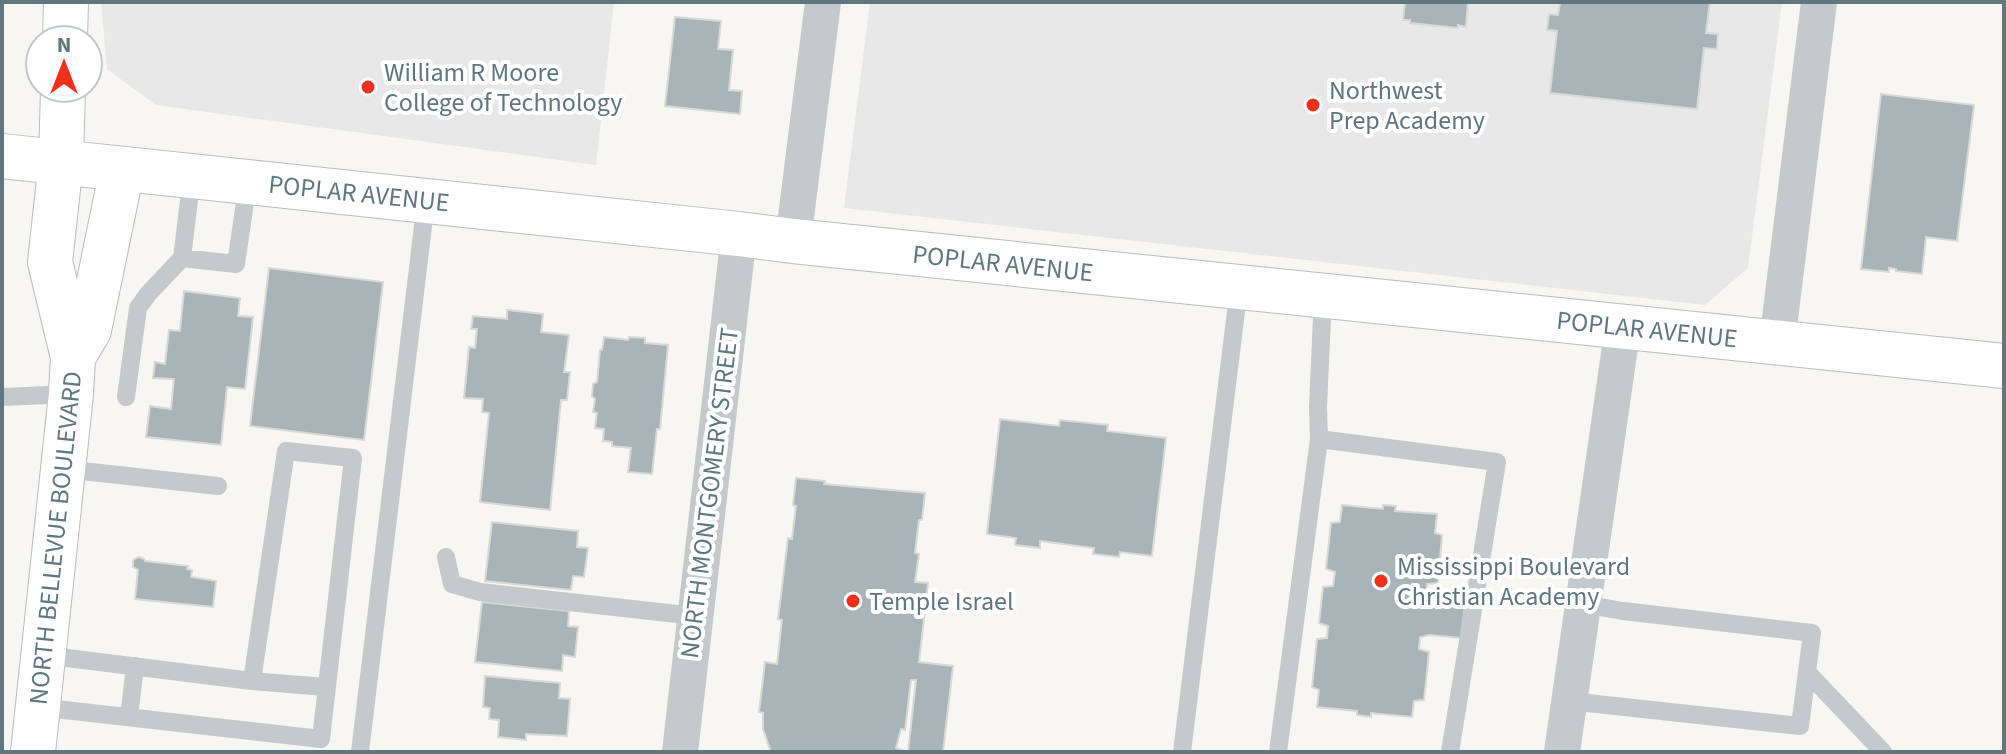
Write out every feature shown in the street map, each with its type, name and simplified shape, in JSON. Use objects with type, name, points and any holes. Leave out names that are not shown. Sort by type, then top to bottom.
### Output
[{"type":"main road","points":[[65,24],[66,2]]},
{"type":"main road","name":"NORTH BELLEVUE BOULEVARD","points":[[33,752],[72,376],[50,262],[61,162],[63,104]]},
{"type":"main road","name":"POPLAR AVENUE","points":[[2,156],[1777,343],[2001,361]]},
{"type":"main road","points":[[72,376],[89,330],[122,170]]},
{"type":"street","points":[[793,241],[823,2]]},
{"type":"street","points":[[1777,343],[1819,2]]},
{"type":"street","name":"NORTH MONTGOMERY STREET","points":[[680,752],[739,234]]},
{"type":"street","points":[[1562,752],[1623,326]]},
{"type":"lane","points":[[126,397],[138,308],[182,258],[192,176]]},
{"type":"lane","points":[[182,258],[236,264],[248,182]]},
{"type":"lane","points":[[360,752],[426,201]]},
{"type":"lane","points":[[1182,752],[1239,287]]},
{"type":"lane","points":[[1278,752],[1319,439],[1323,295]]},
{"type":"lane","points":[[2,397],[72,376]]},
{"type":"lane","points":[[1319,439],[1497,462],[1450,752]]},
{"type":"lane","points":[[38,707],[321,739],[353,458],[286,451],[252,681]]},
{"type":"lane","points":[[64,469],[218,486]]},
{"type":"lane","points":[[446,557],[452,584],[480,592],[695,616]]},
{"type":"lane","points":[[1569,701],[1800,726],[1812,633],[1582,604]]},
{"type":"lane","points":[[43,655],[326,687]]},
{"type":"lane","points":[[129,717],[135,666]]},
{"type":"lane","points":[[1807,672],[1883,752]]},
{"type":"shaded area","name":"William R Moore College of Technology","points":[[101,2],[614,2],[596,165],[156,105],[107,69]]},
{"type":"shaded area","name":"Northwest Prep Academy","points":[[870,2],[1782,2],[1748,268],[1705,305],[844,208]]},
{"type":"building","points":[[1405,2],[1468,2],[1466,27],[1410,23],[1410,20],[1403,20]]},
{"type":"building","points":[[1560,2],[1710,2],[1706,33],[1718,34],[1717,49],[1704,48],[1697,109],[1550,93],[1557,31],[1547,30],[1549,14],[1558,15]]},
{"type":"building","points":[[675,17],[721,21],[718,49],[733,50],[729,90],[742,91],[740,114],[665,106]]},
{"type":"building","points":[[1881,94],[1974,105],[1957,241],[1926,237],[1922,274],[1889,268],[1889,272],[1861,269]]},
{"type":"building","points":[[269,268],[383,282],[364,440],[250,426]]},
{"type":"building","points":[[184,291],[240,298],[238,316],[253,317],[245,389],[227,387],[221,445],[146,437],[150,406],[171,409],[174,379],[153,378],[155,362],[165,364],[169,330],[180,331]]},
{"type":"building","points":[[507,310],[543,314],[541,332],[569,335],[564,372],[570,372],[567,400],[561,400],[550,510],[480,502],[489,413],[482,412],[483,399],[464,398],[469,347],[475,348],[477,329],[471,329],[473,316],[507,319]]},
{"type":"building","points":[[604,337],[628,340],[629,337],[645,338],[645,343],[668,345],[660,429],[657,429],[652,474],[628,472],[631,448],[612,446],[612,442],[603,441],[604,429],[595,428],[597,413],[593,412],[593,384],[597,382]]},
{"type":"building","points":[[1000,419],[1059,426],[1060,420],[1108,425],[1107,431],[1166,438],[1152,556],[1120,552],[1119,557],[1093,554],[1094,548],[1040,541],[1040,548],[1015,545],[1016,538],[987,534]]},
{"type":"building","name":"Temple Israel","points":[[796,478],[825,481],[824,484],[925,493],[915,553],[919,554],[915,582],[928,583],[919,662],[953,666],[943,752],[908,752],[771,752],[763,729],[763,713],[759,712],[765,662],[777,664],[782,620],[778,619],[788,538],[792,539],[796,506],[793,505]],"holes":[[[911,680],[916,680],[908,752],[896,748],[901,729],[905,730]]]},
{"type":"building","points":[[1342,505],[1383,509],[1383,505],[1396,506],[1395,511],[1437,514],[1435,533],[1442,535],[1438,583],[1427,584],[1426,597],[1465,605],[1461,638],[1420,637],[1419,649],[1429,652],[1424,700],[1414,701],[1412,717],[1371,713],[1371,717],[1357,715],[1357,711],[1317,707],[1319,690],[1312,687],[1317,639],[1327,638],[1328,626],[1319,623],[1323,587],[1333,586],[1335,572],[1326,569],[1331,523],[1340,522]]},
{"type":"building","points":[[492,522],[578,531],[577,547],[588,548],[584,577],[573,576],[571,590],[485,581]]},
{"type":"building","points":[[139,557],[145,561],[188,566],[187,569],[192,570],[191,577],[216,581],[213,607],[135,599],[138,570],[133,567],[133,562]]},
{"type":"building","points":[[482,602],[569,611],[568,626],[578,627],[575,657],[563,655],[562,671],[475,662]]},
{"type":"building","points":[[485,676],[560,683],[559,698],[570,699],[567,736],[526,734],[526,740],[498,737],[499,720],[489,719],[490,708],[483,707]]},
{"type":"place","name":"William R Moore College of Technology","points":[[368,87]]},
{"type":"place","name":"Northwest Prep Academy","points":[[1313,105]]},
{"type":"place","name":"Mississippi Boulevard Christian Academy","points":[[1381,581]]},
{"type":"place","name":"Temple Israel","points":[[853,601]]}]
